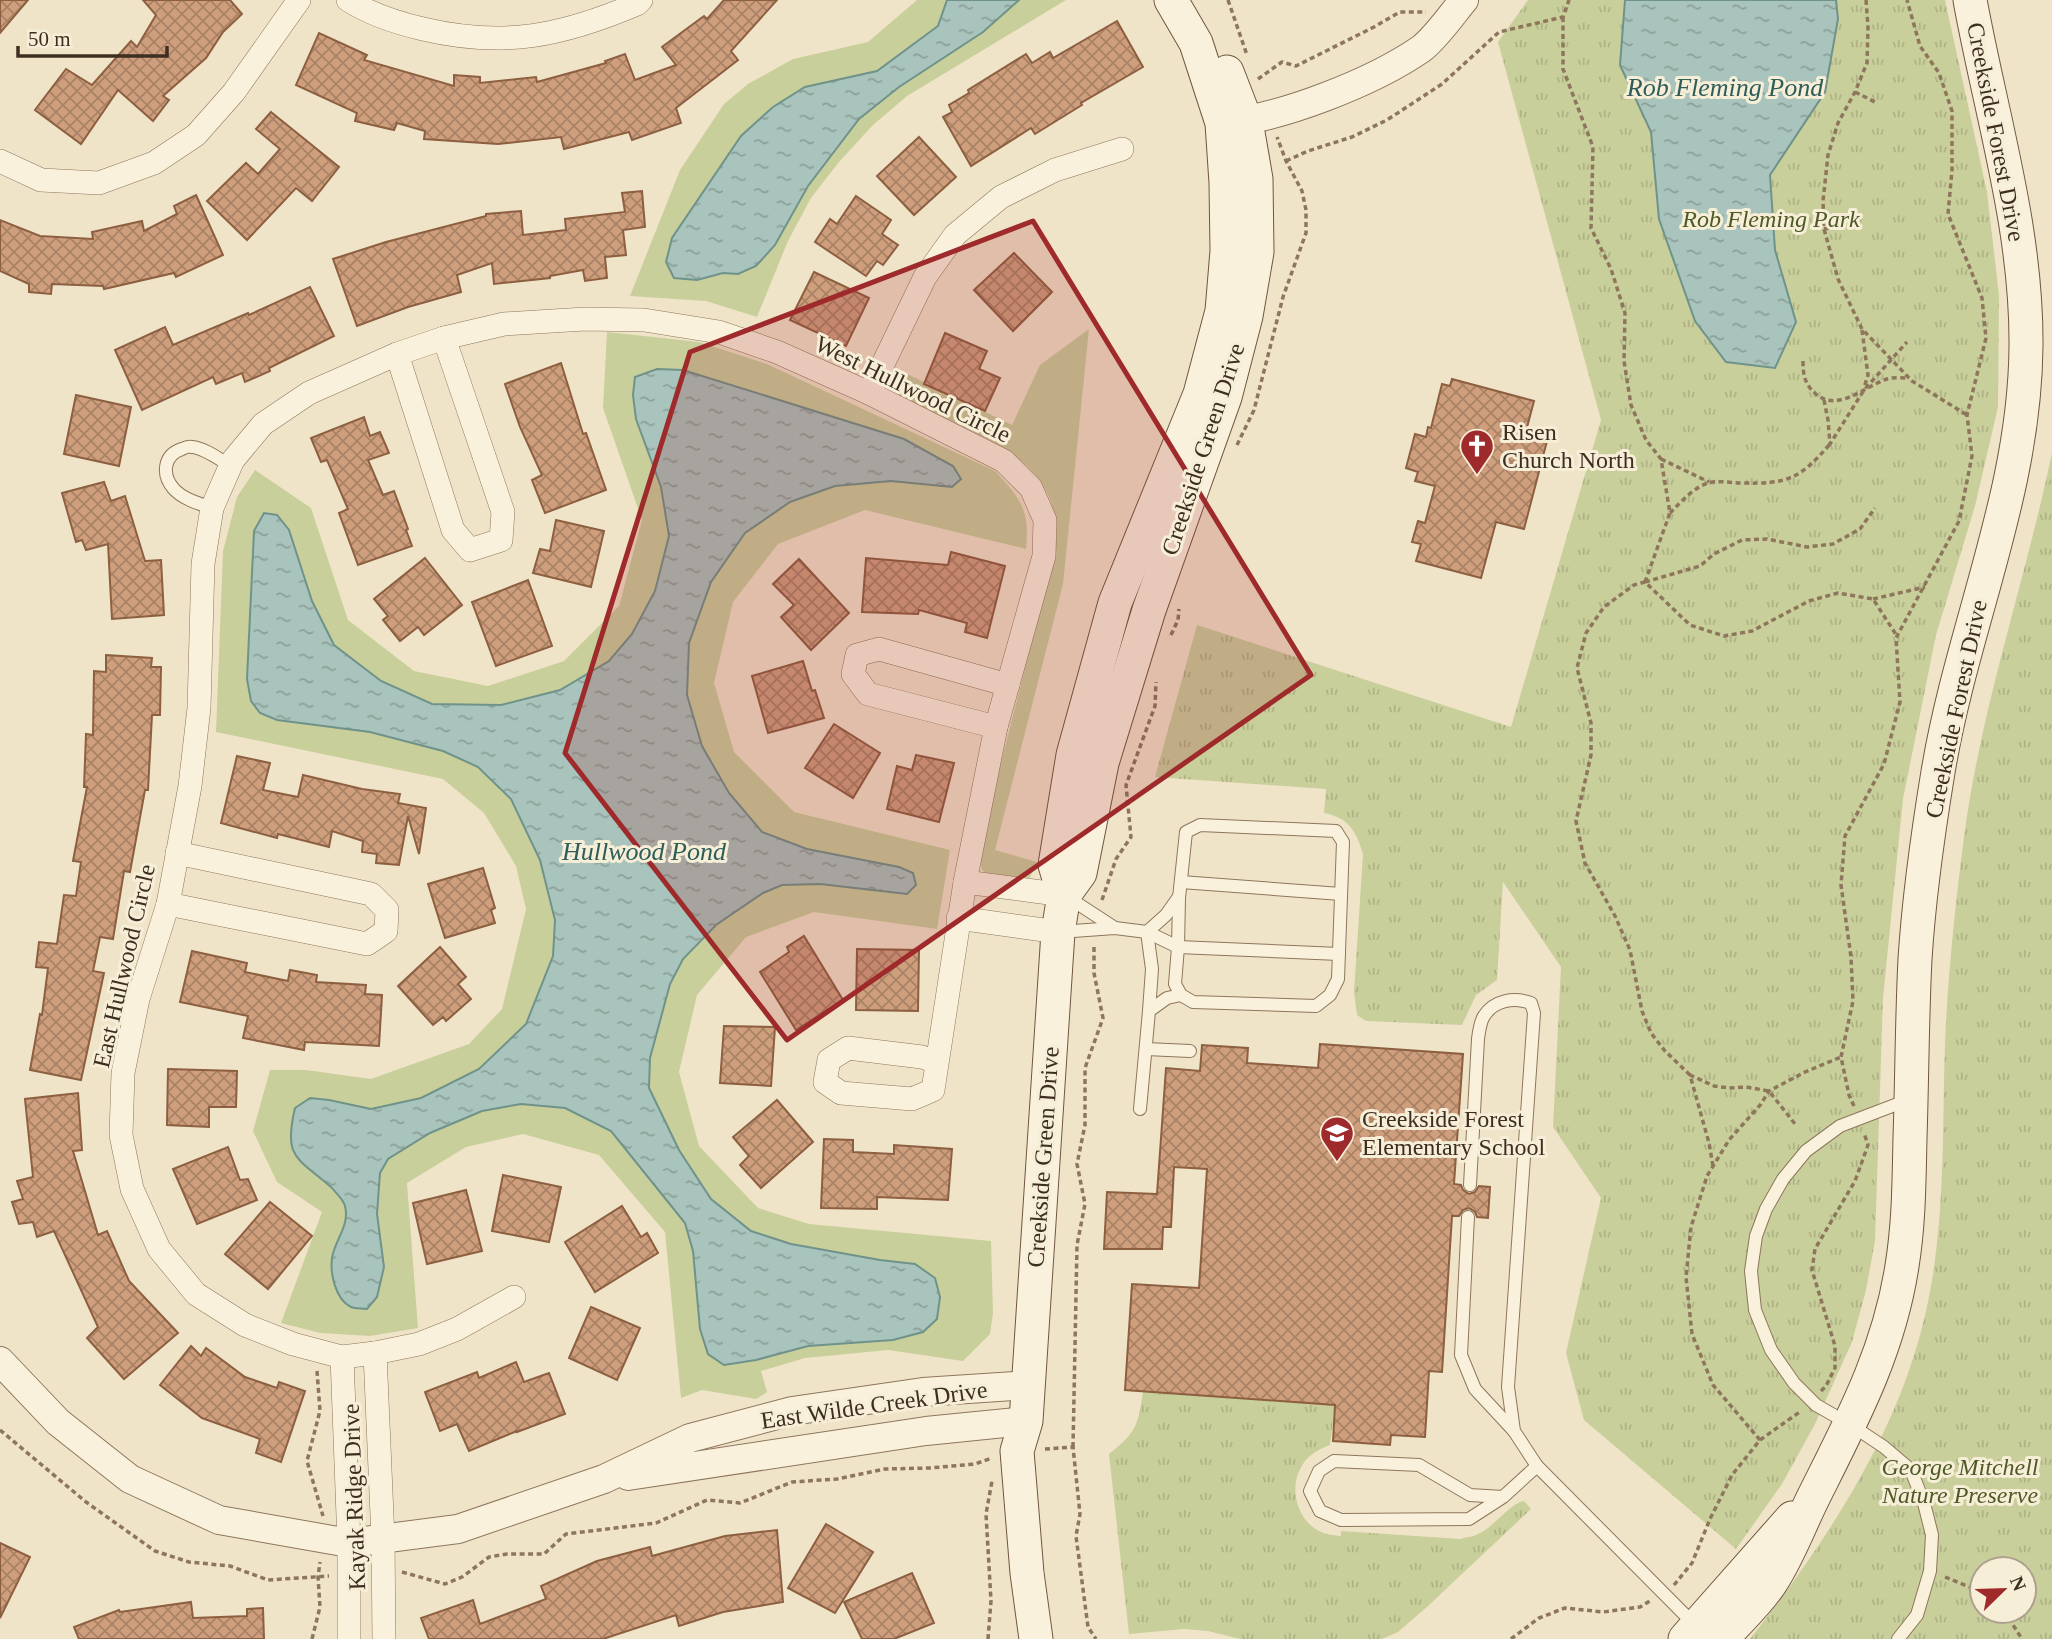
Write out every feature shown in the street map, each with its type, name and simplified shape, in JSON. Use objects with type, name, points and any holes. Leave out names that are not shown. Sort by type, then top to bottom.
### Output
[{"type":"main road","name":"Creekside Green Drive","points":[[1171,0],[1246,119]]},
{"type":"main road","name":"Creekside Green Drive","points":[[1037,1639],[1027,1573],[1017,1451],[1026,1420],[1058,932],[1064,895],[1080,873],[1102,763],[1149,610],[1225,397],[1257,252],[1256,179],[1246,119],[1213,34],[1192,0]]},
{"type":"main road","name":"Creekside Forest Drive","points":[[1702,1636],[1758,1555],[1815,1493],[1851,1424],[1882,1350],[1897,1296],[1907,1234],[1910,1192],[1915,959],[1939,767],[1961,666],[2011,482],[2026,366],[2026,317],[2018,235],[1970,0]]},
{"type":"main road","name":"Creekside Green Drive","points":[[1026,1420],[1037,1450],[1045,1574],[1054,1639]]},
{"type":"street","points":[[0,162],[41,180],[99,183],[153,163],[197,135],[234,92],[299,0]]},
{"type":"street","points":[[348,0],[398,23],[446,34],[502,39],[554,32],[596,21],[641,0]]},
{"type":"street","points":[[1246,119],[1324,96],[1372,76],[1423,47],[1454,4]]},
{"type":"street","points":[[869,393],[925,277],[955,235],[1001,197],[1055,170],[1122,149]]},
{"type":"street","name":"West Hullwood Circle","points":[[232,463],[263,424],[309,393],[397,354],[444,338],[504,324],[585,318],[644,320],[719,332],[777,352],[869,393],[1004,461],[1031,488],[1045,520],[1044,556],[996,727],[958,918],[933,1090],[912,1098],[841,1093],[825,1082],[829,1060],[848,1048],[922,1057],[936,1062]]},
{"type":"street","points":[[397,354],[453,530],[470,551],[501,540],[502,512],[444,338]]},
{"type":"street","name":"East Hullwood Circle","points":[[232,463],[212,508],[202,564],[199,708],[190,786],[168,904],[138,999],[123,1073],[121,1135],[132,1189],[159,1249],[196,1294],[245,1325],[293,1344],[333,1355],[375,1353],[419,1344],[457,1329],[514,1297]]},
{"type":"street","points":[[996,727],[868,694],[853,674],[857,655],[880,649],[1008,685]]},
{"type":"street","points":[[168,904],[367,944],[386,931],[387,910],[370,894],[177,853]]},
{"type":"street","points":[[965,882],[1064,895]]},
{"type":"street","points":[[958,918],[1058,932]]},
{"type":"street","name":"Kayak Ridge Drive","points":[[375,1353],[383,1539],[384,1639]]},
{"type":"street","name":"Kayak Ridge Drive","points":[[333,1355],[336,1540],[348,1574],[349,1639]]},
{"type":"street","name":"East Wilde Creek Drive","points":[[0,1362],[58,1422],[130,1479],[219,1520],[336,1540],[383,1539],[458,1529],[604,1479],[690,1438],[792,1411],[923,1392],[1028,1385]]},
{"type":"street","name":"East Wilde Creek Drive","points":[[604,1479],[694,1468],[926,1431],[1026,1420]]},
{"type":"lane","points":[[212,508],[190,500],[174,490],[166,475],[167,460],[174,452],[191,446],[232,463]]},
{"type":"lane","points":[[1200,825],[1336,831],[1343,842],[1341,894],[1338,979],[1330,995],[1316,1006],[1193,1002],[1181,995],[1175,984],[1179,898],[1186,832],[1200,825]]},
{"type":"lane","points":[[1181,882],[1341,894]]},
{"type":"lane","points":[[1064,895],[1115,928]]},
{"type":"lane","points":[[1147,932],[1166,915],[1179,898]]},
{"type":"lane","points":[[1058,932],[1115,928],[1147,932],[1178,947],[1339,954]]},
{"type":"lane","points":[[1140,1109],[1152,969],[1147,932]]},
{"type":"lane","points":[[1149,1011],[1167,998],[1181,995]]},
{"type":"lane","points":[[1470,1185],[1478,1039],[1483,1017],[1497,1003],[1518,999],[1531,1003],[1534,1013],[1508,1387],[1514,1432]]},
{"type":"lane","points":[[1146,1049],[1190,1051]]},
{"type":"lane","points":[[1898,1639],[1917,1615],[1930,1571],[1932,1535],[1924,1503],[1911,1470],[1851,1424],[1816,1405],[1794,1383],[1771,1350],[1755,1310],[1751,1271],[1756,1236],[1766,1209],[1783,1179],[1806,1151],[1840,1126],[1911,1099]]},
{"type":"lane","points":[[1468,1217],[1461,1354],[1475,1389],[1514,1432],[1537,1466],[1663,1592],[1702,1636]]},
{"type":"lane","points":[[1503,1497],[1470,1496],[1419,1465],[1334,1461],[1319,1471],[1310,1491],[1320,1511],[1341,1520],[1469,1519],[1503,1497],[1537,1466]]},
{"type":"path","points":[[1228,0],[1248,57]]},
{"type":"path","points":[[1569,0],[1563,17],[1563,69],[1593,147],[1591,228],[1611,269],[1625,313],[1625,360],[1631,405],[1646,440],[1661,459],[1709,482],[1769,484],[1790,480],[1812,466],[1830,444],[1864,390],[1907,342]]},
{"type":"path","points":[[1864,390],[1868,375],[1862,329],[1838,279],[1824,229],[1824,201],[1828,155],[1838,122],[1867,63],[1866,0]]},
{"type":"path","points":[[1511,1639],[1539,1618],[1565,1608],[1602,1612],[1640,1607],[1675,1584],[1692,1563],[1732,1475],[1760,1440],[1794,1418],[1826,1386],[1835,1368],[1835,1346],[1812,1270],[1815,1250],[1855,1181],[1868,1145],[1849,1095],[1841,1057],[1853,1000],[1851,957],[1841,885],[1845,836],[1884,765],[1897,715],[1900,702],[1896,638],[1959,522],[1972,456],[1967,415],[1986,338],[1982,298],[1948,214],[1952,170],[1952,111],[1939,73],[1920,46],[1907,0]]},
{"type":"path","points":[[1234,452],[1254,410],[1283,297],[1306,233],[1306,210],[1302,191],[1286,161],[1246,119],[1256,80],[1282,62],[1296,66],[1400,12],[1454,4]]},
{"type":"path","points":[[1286,161],[1352,137],[1387,120],[1442,84],[1499,32],[1563,17]]},
{"type":"path","points":[[1855,92],[1877,103]]},
{"type":"path","points":[[1824,229],[1850,224]]},
{"type":"path","points":[[1862,329],[1909,378],[1967,415]]},
{"type":"path","points":[[1803,361],[1803,375],[1808,388],[1824,400],[1842,400],[1889,378],[1909,378]]},
{"type":"path","points":[[1824,400],[1830,444]]},
{"type":"path","points":[[1661,459],[1670,513]]},
{"type":"path","points":[[1645,582],[1670,513],[1690,493],[1709,482]]},
{"type":"path","points":[[1795,1124],[1769,1091],[1714,1086],[1690,1074],[1665,1051],[1651,1033],[1642,1011],[1630,950],[1615,916],[1585,863],[1576,821],[1591,755],[1591,723],[1577,668],[1586,633],[1604,607],[1634,585],[1700,566],[1714,554],[1742,540],[1767,539],[1807,547],[1833,544],[1860,529],[1875,508]]},
{"type":"path","points":[[1645,582],[1690,625],[1724,636],[1752,631],[1809,601],[1838,593],[1873,599],[1925,587]]},
{"type":"path","points":[[1873,599],[1897,636]]},
{"type":"path","points":[[1167,643],[1178,620],[1179,607]]},
{"type":"path","points":[[1096,916],[1116,859],[1131,837],[1126,785],[1155,706],[1156,680]]},
{"type":"path","points":[[1073,1447],[1077,1245],[1085,1204],[1077,1164],[1085,1125],[1085,1068],[1104,1018],[1094,972],[1094,930]]},
{"type":"path","points":[[1760,1440],[1713,1385],[1692,1334],[1686,1277],[1691,1227],[1707,1176],[1729,1140],[1769,1091],[1841,1057]]},
{"type":"path","points":[[1690,1074],[1713,1166]]},
{"type":"path","points":[[312,1639],[320,1607],[318,1577],[336,1540],[324,1520],[307,1461],[320,1411],[317,1371],[333,1355]]},
{"type":"path","points":[[0,1430],[86,1502],[155,1551],[189,1562],[230,1566],[268,1580],[348,1574]]},
{"type":"path","points":[[383,1570],[445,1584],[462,1577],[489,1557],[544,1554],[566,1534],[656,1523],[708,1500],[740,1503],[792,1482],[837,1479],[885,1469],[975,1464],[996,1457],[994,1468]]},
{"type":"path","points":[[988,1639],[991,1601],[986,1514],[992,1479]]},
{"type":"path","points":[[1930,1571],[1968,1586]]},
{"type":"highlighted area","points":[[1033,221],[1311,675],[787,1040],[565,753],[690,352]]},
{"type":"green space","points":[[917,0],[1066,0],[907,96],[873,125],[811,198],[788,241],[757,317],[706,301],[630,296],[680,170],[724,104],[748,84],[793,59],[868,42]]},
{"type":"green space","name":"Rob Fleming Park","points":[[1528,0],[1945,0],[1987,192],[1999,295],[1998,407],[1975,506],[1936,635],[1903,799],[1883,998],[1875,1241],[1866,1290],[1852,1342],[1815,1424],[1782,1484],[1736,1549],[1584,1420],[1566,1353],[1601,1198],[1553,1127],[1561,967],[1503,882],[1497,980],[1476,995],[1462,1025],[1366,1021],[1357,1015],[1354,992],[1363,854],[1350,827],[1340,818],[1324,813],[1326,789],[1155,777],[1197,625],[1511,727],[1601,420],[1498,42]]},
{"type":"green space","points":[[1089,329],[1063,584],[995,850],[1037,862],[1028,882],[993,877],[982,870],[978,852],[1054,556],[1057,527],[1052,504],[1035,474],[1009,452],[898,397],[889,385],[891,366],[1012,425],[1040,365]]},
{"type":"green space","points":[[607,332],[699,342],[767,364],[995,471],[1022,506],[1026,524],[1026,549],[865,510],[778,544],[733,602],[714,683],[734,752],[794,812],[950,850],[937,929],[814,912],[746,937],[697,995],[679,1072],[699,1146],[758,1208],[809,1224],[991,1241],[993,1313],[990,1334],[963,1361],[888,1350],[805,1358],[761,1371],[767,1392],[756,1399],[702,1390],[681,1398],[665,1232],[599,1155],[523,1134],[466,1147],[407,1183],[418,1328],[370,1336],[320,1333],[281,1323],[322,1212],[277,1182],[253,1131],[270,1070],[306,1070],[371,1079],[469,1044],[502,1009],[526,909],[516,866],[484,813],[443,779],[216,732],[223,551],[237,497],[255,470],[311,508],[348,620],[414,671],[488,686],[564,661],[619,606],[642,520],[603,408]]},
{"type":"green space","name":"George Mitchell Nature Preserve","points":[[2052,453],[2052,1639],[1750,1639],[1832,1525],[1878,1443],[1914,1356],[1926,1311],[1940,1211],[1946,1017],[1952,940],[1964,837],[1992,692]]},
{"type":"green space","points":[[1143,1391],[1335,1405],[1330,1445],[1305,1460],[1298,1473],[1295,1492],[1305,1519],[1324,1533],[1341,1536],[1341,1531],[1461,1539],[1484,1531],[1519,1503],[1524,1501],[1531,1509],[1428,1606],[1398,1632],[1382,1639],[1240,1639],[1208,1631],[1184,1629],[1129,1634],[1109,1454],[1135,1427]]},
{"type":"water","points":[[947,0],[1019,0],[983,32],[899,87],[859,119],[808,186],[775,245],[756,266],[738,274],[723,273],[697,280],[674,278],[666,262],[672,238],[741,136],[773,107],[805,87],[877,71],[938,26]]},
{"type":"water","name":"Rob Fleming Pond","points":[[1625,0],[1836,0],[1838,19],[1825,92],[1770,175],[1775,250],[1796,322],[1775,368],[1726,362],[1695,321],[1659,219],[1651,132],[1620,65]]},
{"type":"water","name":"Hullwood Pond","points":[[657,369],[683,370],[904,439],[953,466],[961,479],[952,487],[891,481],[835,486],[790,502],[745,533],[711,582],[689,643],[687,695],[702,746],[729,793],[762,832],[807,849],[899,867],[913,873],[916,885],[907,894],[820,884],[782,885],[763,893],[716,925],[683,959],[670,984],[650,1058],[649,1088],[679,1150],[711,1199],[751,1231],[791,1244],[915,1264],[935,1278],[940,1297],[937,1319],[923,1332],[893,1340],[808,1346],[756,1360],[724,1365],[708,1354],[700,1329],[693,1251],[685,1223],[611,1131],[565,1108],[521,1104],[482,1111],[430,1133],[388,1159],[380,1173],[377,1214],[384,1267],[377,1297],[367,1309],[353,1308],[337,1292],[332,1271],[332,1258],[346,1220],[344,1203],[332,1188],[302,1163],[292,1148],[295,1108],[310,1098],[371,1109],[421,1098],[479,1069],[526,1024],[553,956],[555,920],[540,860],[511,799],[478,767],[443,751],[370,732],[277,720],[260,713],[251,701],[247,679],[254,531],[264,513],[277,515],[289,530],[312,601],[334,645],[381,681],[432,704],[501,705],[560,690],[609,661],[632,634],[655,591],[669,536],[661,487],[636,419],[633,395],[635,377]]},
{"type":"building","points":[[0,0],[28,0],[0,33]]},
{"type":"building","points":[[143,0],[230,0],[242,14],[223,32],[206,58],[163,96],[169,100],[153,121],[118,90],[81,144],[35,110],[66,69],[92,85],[131,41],[137,47],[156,15]]},
{"type":"building","points":[[724,0],[777,0],[731,51],[738,60],[676,108],[681,123],[632,140],[629,132],[564,149],[561,137],[498,144],[424,139],[425,131],[397,123],[394,130],[355,121],[357,113],[296,85],[319,33],[367,55],[364,60],[454,86],[454,75],[480,77],[480,83],[536,77],[537,82],[606,63],[605,61],[625,54],[635,80],[676,65],[662,47],[704,16],[707,19]]},
{"type":"building","points":[[1117,21],[1143,67],[1035,134],[1031,128],[971,166],[943,117],[952,112],[949,105],[1026,54],[1032,63],[1050,52],[1053,58]]},
{"type":"building","points":[[271,112],[339,167],[312,201],[296,188],[247,240],[207,201],[246,163],[258,174],[280,149],[256,129]]},
{"type":"building","points":[[919,137],[956,177],[914,215],[877,176]]},
{"type":"building","points":[[642,191],[645,227],[623,230],[626,255],[605,257],[607,278],[585,281],[583,270],[550,278],[494,284],[492,263],[457,275],[461,292],[408,307],[357,326],[333,259],[486,214],[521,211],[523,235],[566,230],[565,219],[625,212],[622,193]]},
{"type":"building","points":[[196,195],[223,255],[176,277],[174,273],[104,289],[103,286],[52,284],[51,294],[29,292],[29,284],[0,271],[0,220],[40,236],[93,239],[92,232],[142,221],[144,231],[177,214],[174,206]]},
{"type":"building","points":[[856,196],[891,220],[882,234],[898,245],[883,265],[877,261],[866,276],[815,242],[830,219],[837,224]]},
{"type":"building","points":[[1014,253],[1052,292],[1013,331],[974,290]]},
{"type":"building","points":[[814,272],[869,298],[846,346],[790,320]]},
{"type":"building","points":[[310,287],[334,336],[245,382],[242,373],[216,384],[213,377],[142,410],[115,350],[165,327],[173,345]]},
{"type":"building","points":[[945,333],[987,351],[979,369],[1000,378],[985,411],[924,384]]},
{"type":"building","points":[[561,363],[583,434],[586,433],[606,490],[545,513],[532,480],[542,475],[520,427],[505,384]]},
{"type":"building","name":"Risen Church North","points":[[1452,379],[1534,401],[1525,435],[1547,441],[1524,529],[1496,522],[1481,578],[1416,561],[1421,544],[1412,542],[1418,521],[1425,523],[1435,486],[1415,481],[1418,472],[1406,468],[1415,434],[1426,437],[1428,427],[1431,428],[1442,384],[1450,386]]},
{"type":"building","points":[[76,395],[131,407],[119,466],[64,454]]},
{"type":"building","points":[[364,417],[370,436],[380,432],[389,453],[368,460],[383,495],[394,491],[412,546],[358,565],[339,513],[348,509],[327,460],[321,462],[311,438]]},
{"type":"building","points":[[104,482],[111,501],[125,496],[145,561],[161,560],[164,615],[112,619],[108,544],[86,550],[82,540],[76,542],[62,493]]},
{"type":"building","points":[[556,520],[604,531],[591,587],[533,573],[540,549],[550,551]]},
{"type":"building","points":[[951,552],[1005,566],[987,638],[965,632],[967,623],[919,610],[918,614],[862,612],[866,558],[948,565]]},
{"type":"building","points":[[425,558],[462,605],[424,635],[418,627],[400,641],[383,620],[388,616],[374,599]]},
{"type":"building","points":[[799,559],[849,613],[811,650],[781,617],[794,605],[773,584]]},
{"type":"building","points":[[528,580],[552,646],[496,666],[472,602]]},
{"type":"building","points":[[106,655],[152,658],[151,667],[161,667],[160,715],[152,715],[148,790],[145,790],[130,872],[124,871],[113,939],[100,937],[93,971],[104,973],[81,1080],[30,1070],[40,1014],[42,1015],[48,968],[36,967],[39,942],[57,944],[64,895],[76,896],[81,862],[73,861],[87,787],[84,787],[86,734],[93,735],[94,671],[106,672]]},
{"type":"building","points":[[803,661],[824,718],[768,733],[752,676]]},
{"type":"building","points":[[834,724],[880,753],[853,798],[805,768]]},
{"type":"building","points":[[916,755],[954,763],[939,822],[887,809],[897,766],[912,770]]},
{"type":"building","points":[[237,756],[270,763],[263,790],[298,797],[303,775],[362,789],[400,794],[398,803],[426,808],[419,854],[408,816],[399,865],[376,863],[377,854],[362,852],[363,841],[332,831],[329,847],[278,834],[277,838],[221,823]]},
{"type":"building","points":[[483,868],[495,908],[491,910],[495,923],[445,938],[428,884]]},
{"type":"building","points":[[804,936],[843,1000],[796,1030],[760,972],[789,952],[787,947]]},
{"type":"building","points":[[440,947],[466,977],[458,984],[471,999],[446,1021],[443,1017],[433,1025],[398,986]]},
{"type":"building","points":[[857,949],[919,950],[918,1011],[856,1010]]},
{"type":"building","points":[[192,951],[247,963],[245,972],[288,981],[290,970],[317,975],[316,982],[366,985],[365,994],[382,995],[379,1046],[305,1042],[304,1050],[243,1038],[248,1016],[180,1002]]},
{"type":"building","points":[[724,1026],[775,1027],[771,1086],[720,1083]]},
{"type":"building","name":"Creekside Forest Elementary School","points":[[1320,1044],[1463,1054],[1454,1184],[1461,1185],[1469,1194],[1475,1192],[1479,1186],[1490,1187],[1488,1218],[1477,1217],[1469,1208],[1463,1210],[1459,1216],[1452,1216],[1442,1372],[1429,1371],[1425,1437],[1391,1435],[1390,1445],[1333,1441],[1335,1405],[1125,1390],[1132,1284],[1199,1288],[1207,1169],[1174,1167],[1171,1227],[1163,1227],[1162,1249],[1104,1249],[1107,1192],[1157,1194],[1166,1068],[1200,1071],[1202,1045],[1248,1048],[1247,1063],[1318,1068]]},
{"type":"building","points":[[168,1069],[237,1071],[236,1107],[209,1107],[209,1127],[167,1125]]},
{"type":"building","points":[[78,1093],[82,1150],[73,1151],[98,1235],[107,1231],[129,1281],[178,1333],[124,1379],[87,1338],[98,1327],[54,1231],[37,1237],[33,1222],[19,1224],[12,1202],[23,1199],[17,1181],[33,1177],[25,1099]]},
{"type":"building","points":[[777,1100],[813,1142],[761,1188],[740,1165],[749,1156],[733,1137]]},
{"type":"building","points":[[824,1139],[853,1140],[853,1152],[894,1154],[894,1145],[952,1149],[948,1200],[877,1197],[877,1209],[821,1208]]},
{"type":"building","points":[[228,1147],[240,1180],[248,1179],[257,1200],[197,1224],[173,1169]]},
{"type":"building","points":[[503,1175],[561,1187],[549,1242],[492,1231]]},
{"type":"building","points":[[466,1190],[482,1251],[427,1264],[413,1203]]},
{"type":"building","points":[[270,1202],[312,1236],[268,1289],[225,1254]]},
{"type":"building","points":[[622,1206],[641,1237],[647,1233],[658,1253],[595,1292],[565,1242]]},
{"type":"building","points":[[591,1307],[640,1328],[617,1380],[569,1358]]},
{"type":"building","points":[[191,1346],[201,1356],[206,1348],[245,1377],[277,1388],[279,1382],[305,1391],[281,1462],[256,1453],[260,1439],[202,1418],[160,1385]]},
{"type":"building","points":[[516,1362],[524,1382],[549,1373],[565,1414],[469,1451],[457,1424],[440,1431],[425,1392],[477,1372],[479,1378]]},
{"type":"building","points":[[826,1524],[873,1552],[835,1613],[788,1588]]},
{"type":"building","points":[[777,1530],[783,1602],[723,1612],[679,1626],[676,1615],[603,1639],[429,1639],[421,1618],[473,1600],[480,1624],[546,1599],[541,1586],[597,1561],[650,1547],[652,1556],[725,1536]]},
{"type":"building","points":[[0,1543],[30,1557],[0,1618]]},
{"type":"building","points":[[912,1573],[934,1623],[894,1639],[862,1639],[844,1602]]},
{"type":"building","points":[[191,1602],[193,1618],[247,1616],[247,1609],[263,1608],[264,1639],[79,1639],[74,1627],[119,1610]]},
{"type":"place","name":"Risen Church North","points":[[1477,476]]},
{"type":"place","name":"Creekside Forest Elementary School","points":[[1337,1163]]}]
